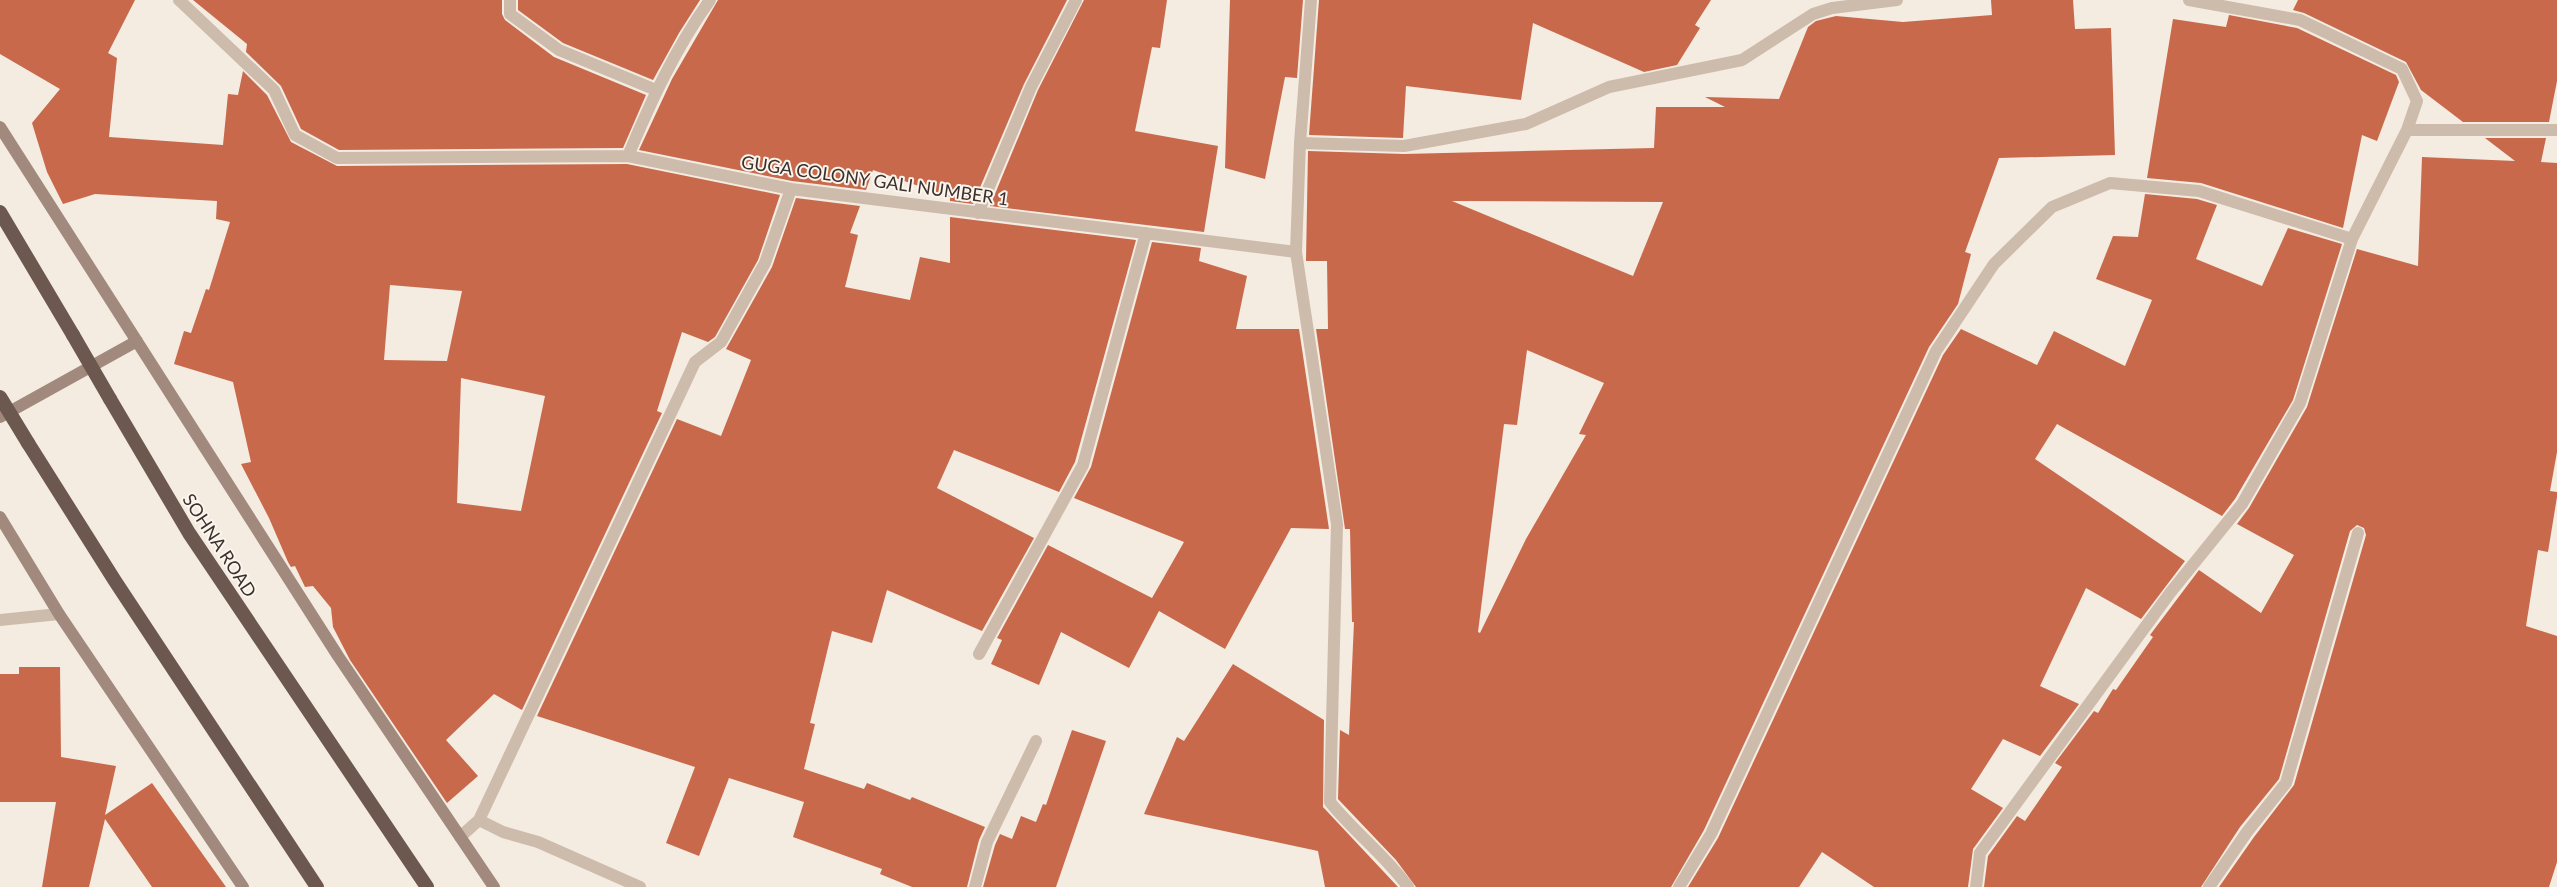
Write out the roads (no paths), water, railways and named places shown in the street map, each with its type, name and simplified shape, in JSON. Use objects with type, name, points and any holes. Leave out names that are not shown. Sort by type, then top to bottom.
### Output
[{"type":"highway","name":"SOHNA ROAD","points":[[0,212],[188,533],[426,887]]},
{"type":"highway","points":[[0,397],[115,581],[317,887]]},
{"type":"main road","points":[[0,127],[338,656],[494,887]]},
{"type":"main road","points":[[0,418],[137,342]]},
{"type":"main road","points":[[0,517],[59,614],[242,887]]},
{"type":"street","name":"GUGA COLONY GALI NUMBER 1","points":[[179,0],[274,90],[295,135],[337,158],[628,156],[791,190],[1296,252]]},
{"type":"street","points":[[510,0],[510,14],[559,50],[656,90]]},
{"type":"street","points":[[628,156],[656,90],[689,29],[710,0]]},
{"type":"street","points":[[978,213],[1032,88],[1076,0]]},
{"type":"street","points":[[1311,0],[1300,143],[1296,252],[1337,524],[1330,802],[1350,828],[1400,876],[1408,887]]},
{"type":"street","points":[[1300,143],[1404,146],[1526,124],[1608,87],[1742,60],[1813,14],[1832,8],[1898,0]]},
{"type":"street","points":[[1976,887],[1980,853],[2170,593],[2242,504],[2300,403],[2352,239],[2407,130],[2417,101],[2402,69],[2300,20],[2189,0]]},
{"type":"street","points":[[2407,130],[2557,130]]},
{"type":"street","points":[[1678,887],[1711,834],[1936,351],[1994,264],[2052,207],[2110,183],[2199,191],[2352,239]]},
{"type":"street","points":[[460,837],[479,820],[694,362],[721,342],[765,263],[791,190]]},
{"type":"street","points":[[980,654],[1084,465],[1146,233]]},
{"type":"street","points":[[2209,887],[2246,832],[2286,783],[2358,533]]},
{"type":"street","points":[[0,620],[59,614]]},
{"type":"street","points":[[975,887],[987,842],[1036,741]]},
{"type":"street","points":[[479,820],[503,832],[538,842],[640,887]]}]
